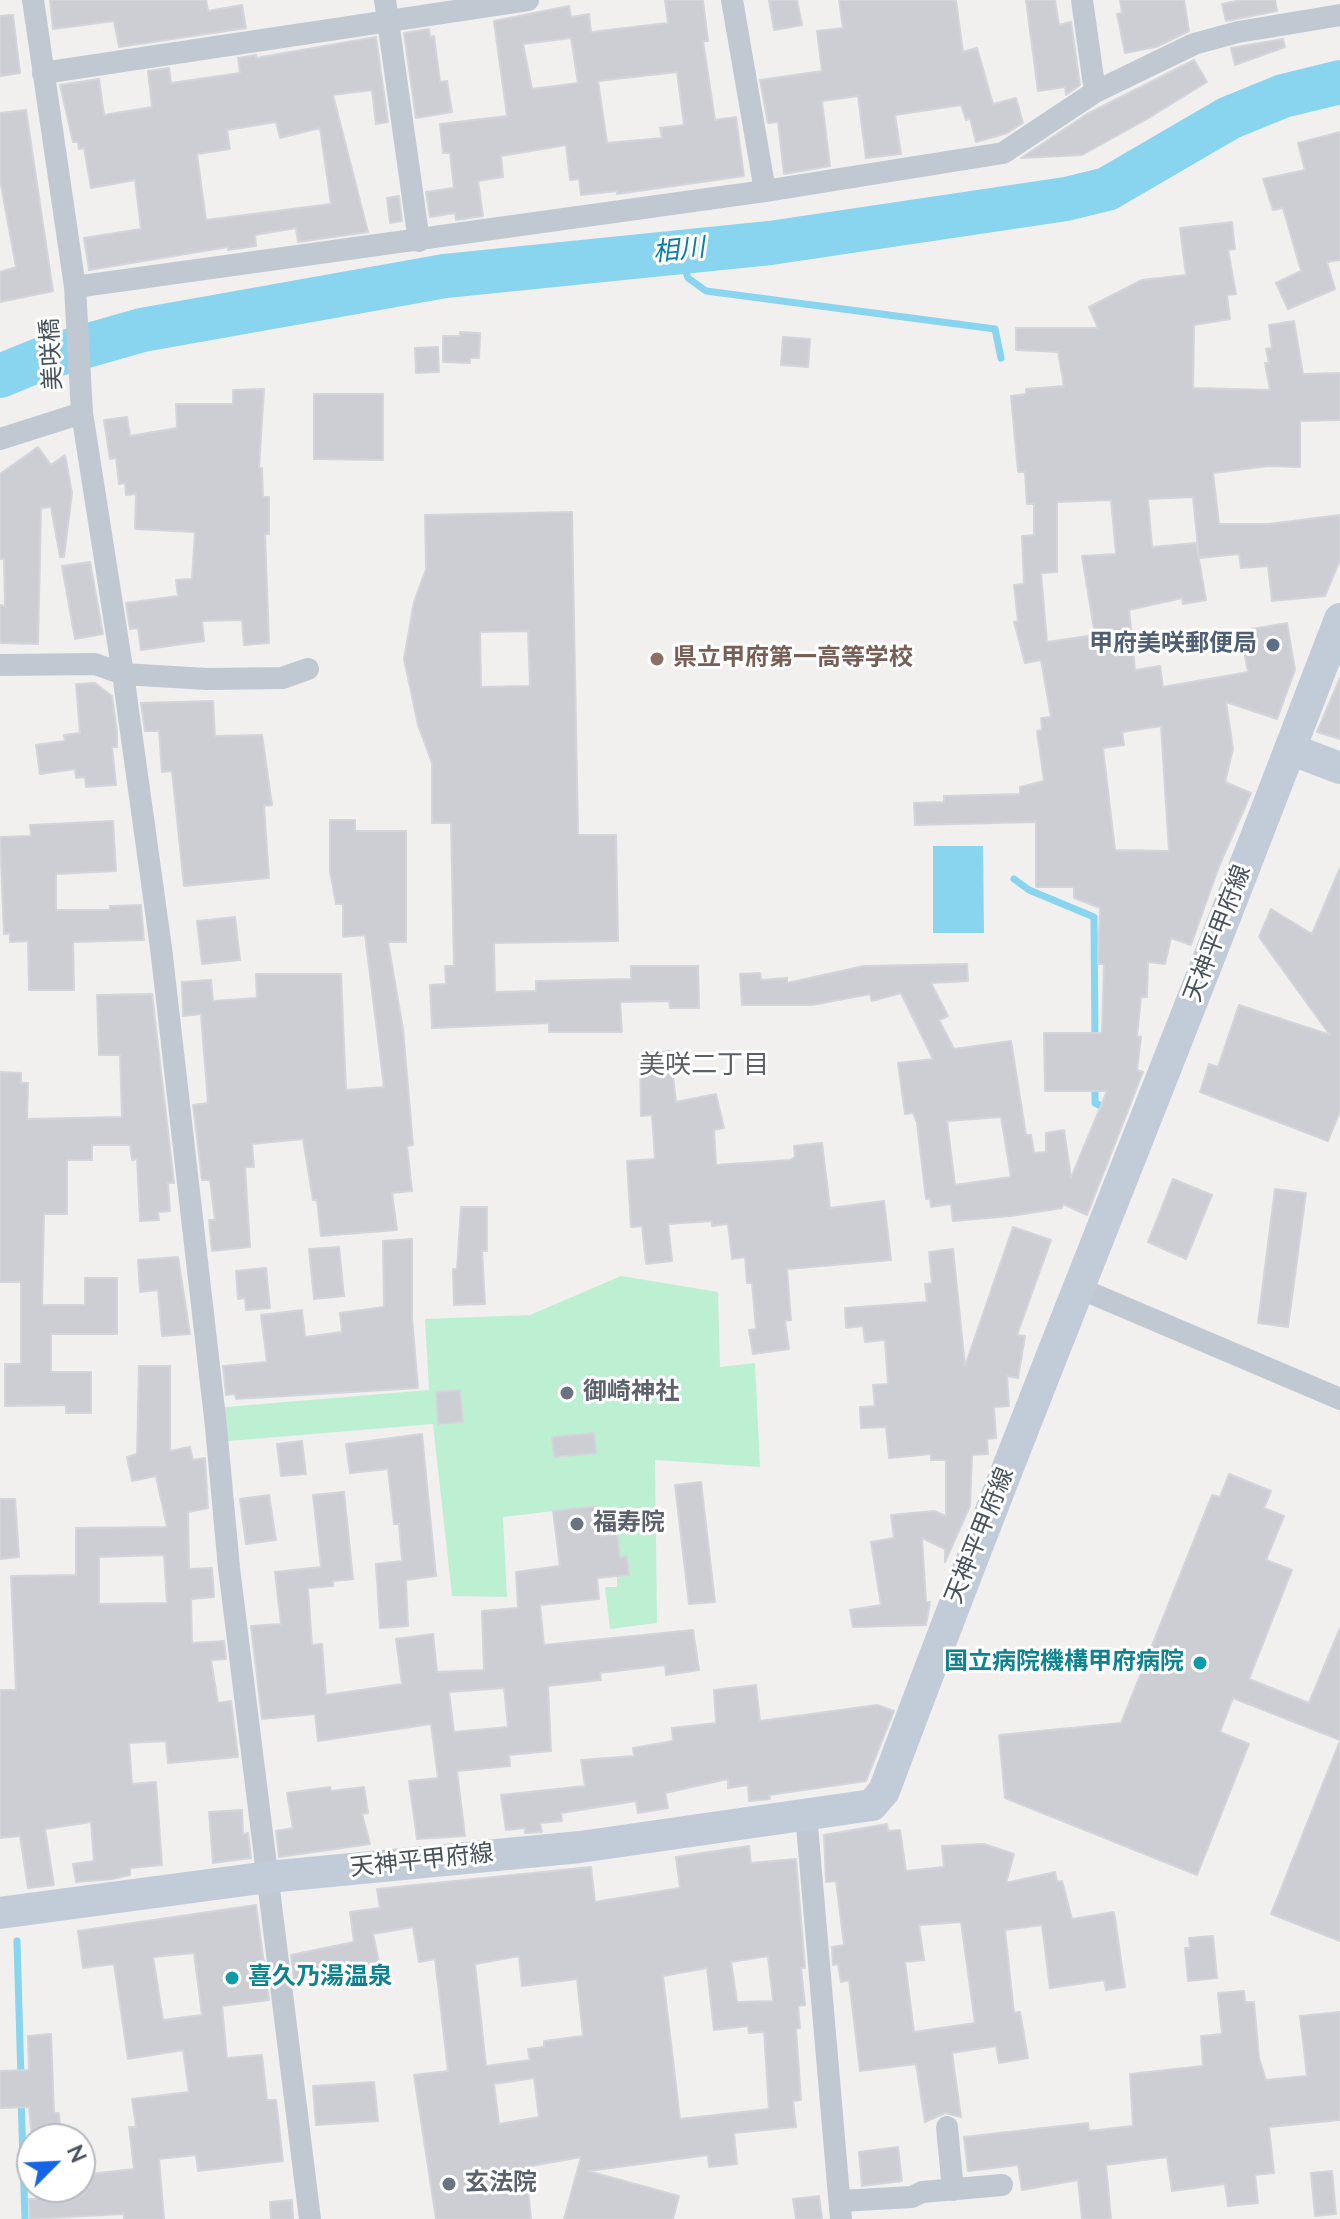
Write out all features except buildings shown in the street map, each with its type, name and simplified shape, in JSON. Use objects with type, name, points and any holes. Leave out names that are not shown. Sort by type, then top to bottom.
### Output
[{"type":"main road","name":"天神平甲府線","points":[[0,1913],[268,1877],[580,1847],[872,1805],[884,1791],[956,1598],[1340,619]]},
{"type":"main road","points":[[1290,749],[1340,768]]},
{"type":"street","name":"美咲橋","points":[[33,0],[75,291],[82,412],[163,960],[229,1568],[310,2219]]},
{"type":"street","points":[[43,73],[386,9],[528,0]]},
{"type":"street","points":[[732,0],[765,191]]},
{"type":"street","points":[[1082,0],[1095,92]]},
{"type":"street","points":[[386,9],[419,241]]},
{"type":"street","points":[[75,291],[765,191],[1003,153],[1095,92],[1194,44],[1238,32],[1340,15]]},
{"type":"street","points":[[0,439],[82,412]]},
{"type":"street","points":[[0,665],[95,664],[123,674],[207,679],[282,678],[308,669]]},
{"type":"street","points":[[1079,1288],[1340,1399]]},
{"type":"street","points":[[806,1814],[840,2210],[953,2190],[1002,2185]]},
{"type":"street","points":[[947,2127],[953,2190]]},
{"type":"green space","points":[[621,1276],[718,1292],[720,1367],[755,1363],[760,1467],[655,1460],[657,1623],[610,1629],[605,1587],[617,1587],[617,1576],[629,1574],[627,1556],[620,1557],[617,1534],[601,1536],[598,1506],[503,1517],[507,1597],[452,1596],[433,1424],[217,1442],[214,1408],[429,1390],[425,1319],[530,1315]]},
{"type":"water","points":[[933,846],[983,846],[984,933],[933,933]]},
{"type":"waterway","name":"相川","points":[[0,376],[44,358],[142,330],[445,276],[770,243],[1066,199],[1107,189],[1229,118],[1283,96],[1340,82]]},
{"type":"waterway","points":[[679,251],[688,278],[706,291],[995,329],[1001,358]]},
{"type":"waterway","points":[[1014,879],[1029,890],[1094,917],[1095,1042]]},
{"type":"waterway","points":[[1095,1082],[1095,1103],[1107,1109]]},
{"type":"waterway","points":[[17,1941],[21,2079]]},
{"type":"waterway","points":[[21,2099],[25,2219]]},
{"type":"place","name":"甲府美咲郵便局","points":[[1273,645]]},
{"type":"place","name":"県立甲府第一高等学校","points":[[657,659]]},
{"type":"place","name":"御崎神社","points":[[567,1393]]},
{"type":"place","name":"福寿院","points":[[577,1524]]},
{"type":"place","name":"国立病院機構甲府病院","points":[[1200,1663]]},
{"type":"place","name":"喜久乃湯温泉","points":[[232,1978]]},
{"type":"place","name":"玄法院","points":[[449,2184]]},
{"type":"district","name":"美咲二丁目","points":[[704,1067]]}]
